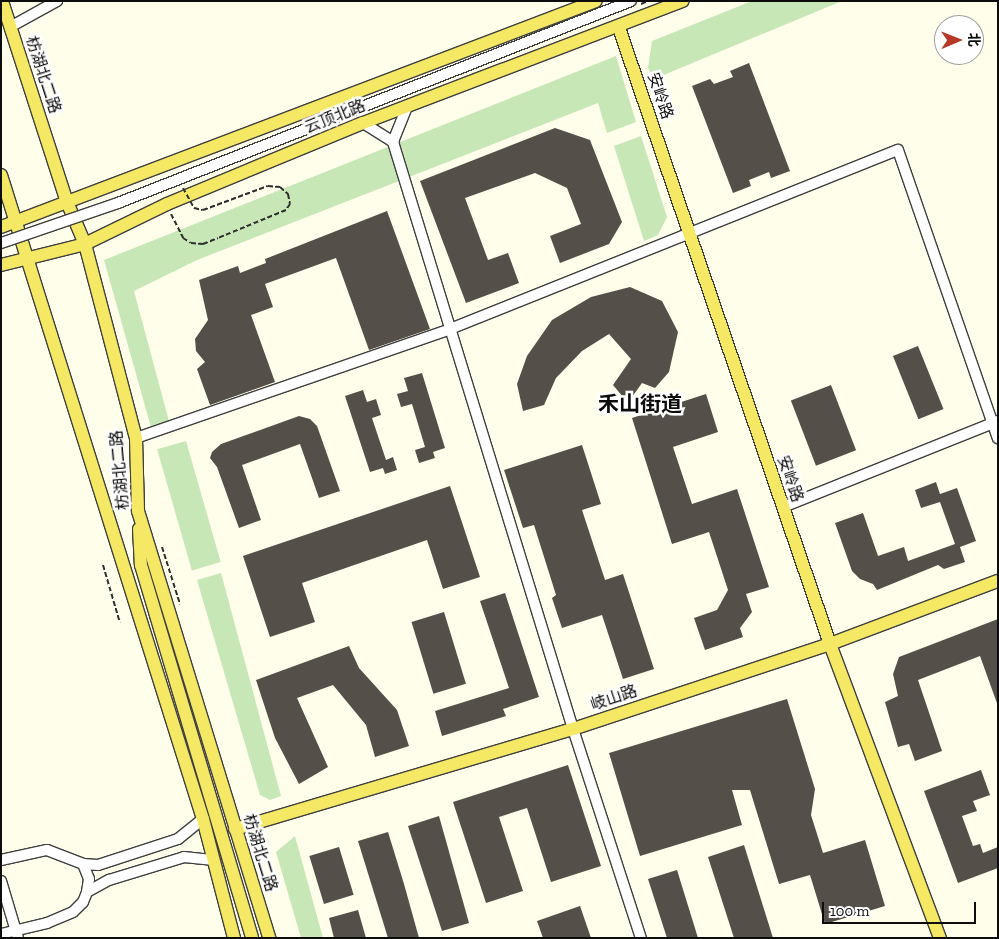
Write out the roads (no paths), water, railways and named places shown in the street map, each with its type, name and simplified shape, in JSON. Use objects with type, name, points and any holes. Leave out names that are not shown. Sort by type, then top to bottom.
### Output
[{"type":"main road","name":"枋湖北二路","points":[[2,1],[67,202],[85,244],[136,438],[138,511],[269,938]]},
{"type":"main road","name":"云顶北路","points":[[1,227],[16,223],[596,1]]},
{"type":"main road","name":"云顶北路","points":[[1,265],[85,244],[167,204],[363,123],[619,28],[684,1]]},
{"type":"main road","name":"安岭路","points":[[619,28],[830,644],[940,938]]},
{"type":"main road","name":"枋湖北二路","points":[[1,175],[26,260],[203,819],[234,938]]},
{"type":"main road","points":[[138,511],[141,566],[252,938]]},
{"type":"main road","name":"岐山路","points":[[235,829],[573,729],[830,644],[998,581]]},
{"type":"street","points":[[10,27],[57,1]]},
{"type":"street","points":[[1,243],[118,203],[632,1]]},
{"type":"street","points":[[407,107],[393,142],[573,729],[641,938]]},
{"type":"street","points":[[363,123],[393,142]]},
{"type":"street","points":[[136,438],[450,329],[898,150],[995,422],[998,438]]},
{"type":"street","points":[[783,507],[995,422]]},
{"type":"street","points":[[1,860],[47,850],[83,864],[98,864],[178,839],[203,819]]},
{"type":"street","points":[[87,892],[109,880],[184,857],[214,860]]},
{"type":"street","points":[[1,934],[17,934],[72,912],[83,902],[87,892],[89,879],[83,864]]},
{"type":"street","points":[[1,881],[17,934]]},
{"type":"district","name":"禾山街道","points":[[640,404]]}]
